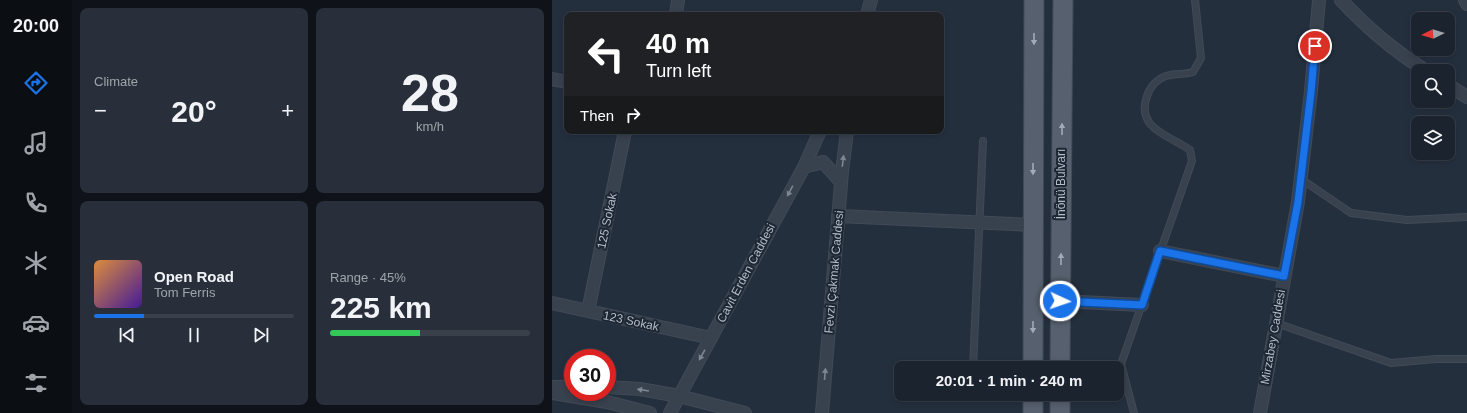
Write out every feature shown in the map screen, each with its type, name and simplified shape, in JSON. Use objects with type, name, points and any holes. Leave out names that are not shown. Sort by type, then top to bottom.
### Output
[{"type":"main road","points":[[1033,361],[1034,0]]},
{"type":"main road","name":"İnönü Bulvarı","points":[[1060,361],[1063,0]]},
{"type":"main road","points":[[1033,401],[1033,413]]},
{"type":"main road","points":[[1060,401],[1060,413]]},
{"type":"street","points":[[676,12],[678,0]]},
{"type":"street","points":[[868,12],[871,0]]},
{"type":"street","name":"Mirzabey Caddesi","points":[[1260,413],[1298,202],[1311,92],[1319,0]]},
{"type":"street","points":[[1342,0],[1355,15],[1414,64]]},
{"type":"street","points":[[1465,0],[1467,4]]},
{"type":"street","points":[[552,79],[564,81]]},
{"type":"street","points":[[1455,89],[1467,97]]},
{"type":"street","name":"125 Sokak","points":[[588,311],[624,134]]},
{"type":"street","name":"Cavit Erden Caddesi","points":[[670,413],[804,167],[819,134]]},
{"type":"street","name":"Fevzi Çakmak Caddesi","points":[[822,413],[841,182],[847,134]]},
{"type":"street","points":[[804,167],[823,162],[841,182]]},
{"type":"street","points":[[838,216],[1033,225]]},
{"type":"street","points":[[1160,251],[1284,276]]},
{"type":"street","points":[[1060,301],[1142,305]]},
{"type":"street","name":"123 Sokak","points":[[552,303],[711,338]]},
{"type":"street","points":[[552,387],[564,387]]},
{"type":"street","points":[[616,388],[640,389],[679,396],[745,413]]},
{"type":"street","points":[[552,393],[607,402],[650,413]]},
{"type":"lane","points":[[1134,413],[1121,364],[1192,161],[1190,150],[1173,138],[1163,135],[1154,129],[1148,120],[1145,110],[1146,100],[1149,90],[1156,82],[1164,76],[1193,72],[1201,58],[1195,0]]},
{"type":"lane","points":[[973,361],[983,141]]},
{"type":"lane","points":[[1301,179],[1351,213],[1407,220],[1467,217]]},
{"type":"lane","points":[[1276,323],[1391,362],[1436,359],[1467,359]]},
{"type":"route","points":[[1060,301],[1142,305],[1160,251],[1284,276],[1298,202],[1315,46]]}]
